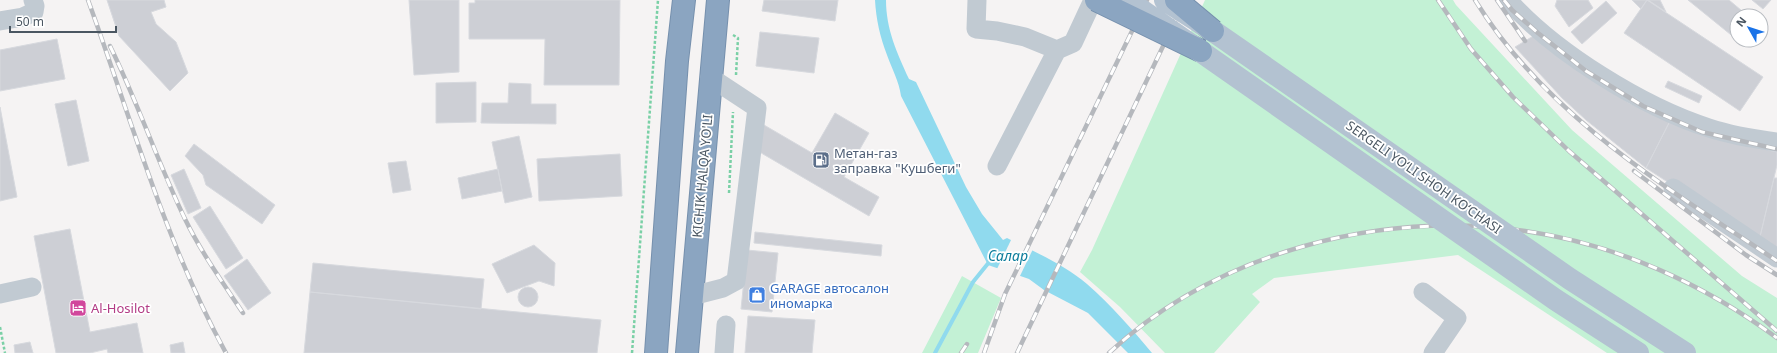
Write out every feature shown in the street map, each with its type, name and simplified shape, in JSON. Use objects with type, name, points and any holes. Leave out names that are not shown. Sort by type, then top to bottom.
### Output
[{"type":"highway","points":[[656,353],[677,61],[684,0]]},
{"type":"highway","name":"KICHIK HALQA YO'LI","points":[[687,353],[710,77],[718,0]]},
{"type":"highway","points":[[1094,0],[1201,51]]},
{"type":"highway","points":[[1176,0],[1213,31]]},
{"type":"main road","name":"SERGELI YO‘LI SHOH KO‘CHASI","points":[[1127,0],[1556,300],[1638,353]]},
{"type":"main road","name":"SERGELI YO‘LI SHOH KO‘CHASI","points":[[1165,0],[1213,31],[1570,279],[1684,353]]},
{"type":"street","points":[[0,21],[23,17],[34,12],[36,6],[33,0]]},
{"type":"street","points":[[977,0],[976,29],[997,31],[1025,37],[1056,50]]},
{"type":"street","points":[[997,166],[1056,50],[1073,43],[1094,0]]},
{"type":"street","points":[[1508,0],[1525,18],[1558,45],[1615,83],[1658,107],[1710,128],[1777,142]]},
{"type":"street","points":[[692,296],[723,288],[736,281],[757,108],[710,77]]},
{"type":"street","points":[[1673,188],[1777,258]]},
{"type":"street","points":[[0,294],[32,287]]},
{"type":"street","points":[[1423,292],[1458,318],[1433,353]]},
{"type":"street","points":[[724,353],[726,325]]},
{"type":"path","points":[[632,353],[658,0]]},
{"type":"path","points":[[729,194],[738,38],[732,34]]},
{"type":"path","points":[[0,327],[5,353]]},
{"type":"green space","points":[[1205,0],[1453,0],[1572,130],[1742,276],[1777,298],[1777,353],[1607,353],[1458,255],[1274,278],[1252,294],[1260,302],[1214,353],[1165,353],[1120,307],[1080,272],[1092,250]]},
{"type":"green space","points":[[962,276],[1001,298],[978,353],[922,353]]},
{"type":"water","name":"Салар","points":[[875,0],[886,0],[886,11],[890,31],[896,50],[909,79],[916,82],[966,187],[982,214],[1003,240],[1007,238],[1048,259],[1069,271],[1087,284],[1121,317],[1152,353],[1128,353],[1088,313],[1044,290],[1029,279],[988,265],[901,96],[897,80],[880,35]]},
{"type":"pier","points":[[1012,238],[1033,249],[1019,278],[996,271]]},
{"type":"building","points":[[107,0],[164,0],[166,7],[151,12],[156,24],[176,42],[188,73],[170,91],[119,36]]},
{"type":"building","points":[[409,0],[459,0],[459,72],[414,75]]},
{"type":"building","points":[[475,0],[620,0],[619,85],[544,85],[545,39],[469,39],[469,3],[475,3]]},
{"type":"building","points":[[764,0],[838,0],[835,21],[762,11]]},
{"type":"building","points":[[1557,0],[1588,0],[1593,8],[1569,27],[1555,6]]},
{"type":"building","points":[[1632,0],[1647,0],[1641,9]]},
{"type":"building","points":[[1647,0],[1763,77],[1740,111],[1624,33]]},
{"type":"building","points":[[1648,0],[1660,0],[1666,12]]},
{"type":"building","points":[[1688,0],[1729,0],[1738,8],[1729,8],[1729,33]]},
{"type":"building","points":[[1752,0],[1771,0],[1764,8]]},
{"type":"building","points":[[1606,1],[1617,13],[1582,44],[1571,32]]},
{"type":"building","points":[[760,32],[819,38],[814,73],[756,66]]},
{"type":"building","points":[[1535,35],[1581,72],[1629,103],[1670,121],[1646,168],[1586,120],[1562,98],[1515,47]]},
{"type":"building","points":[[57,39],[65,79],[0,91],[0,50]]},
{"type":"building","points":[[1668,81],[1702,96],[1699,103],[1665,87]]},
{"type":"building","points":[[476,82],[476,122],[436,123],[436,83]]},
{"type":"building","points":[[509,83],[531,84],[531,104],[556,104],[556,124],[481,123],[482,103],[508,103]]},
{"type":"building","points":[[76,100],[89,161],[68,166],[55,104]]},
{"type":"building","points":[[0,107],[17,197],[0,201]]},
{"type":"building","points":[[835,113],[869,133],[844,177],[879,197],[869,216],[751,147],[764,125],[812,153]]},
{"type":"building","points":[[1670,121],[1712,137],[1777,152],[1777,165],[1759,241],[1646,168]]},
{"type":"building","points":[[519,136],[532,197],[505,203],[492,142]]},
{"type":"building","points":[[194,144],[275,205],[262,224],[206,185],[203,175],[185,156]]},
{"type":"building","points":[[620,154],[622,196],[539,201],[537,159]]},
{"type":"building","points":[[406,161],[411,190],[393,193],[388,163]]},
{"type":"building","points":[[184,169],[201,208],[188,214],[171,175]]},
{"type":"building","points":[[498,169],[502,191],[462,199],[458,178]]},
{"type":"building","points":[[1774,178],[1777,178],[1777,253],[1759,241]]},
{"type":"building","points":[[210,206],[243,258],[226,269],[193,217]]},
{"type":"building","points":[[70,229],[90,332],[137,323],[143,353],[108,353],[107,349],[90,353],[56,353],[34,236]]},
{"type":"building","points":[[755,232],[882,245],[881,256],[754,243]]},
{"type":"building","points":[[534,245],[555,263],[554,286],[539,281],[507,293],[492,264]]},
{"type":"building","points":[[747,250],[778,253],[772,312],[741,309]]},
{"type":"building","points":[[247,259],[271,293],[248,310],[224,276]]},
{"type":"building","points":[[313,263],[484,279],[481,309],[310,292]]},
{"type":"building","points":[[528,287],[535,290],[538,297],[535,304],[528,307],[521,304],[518,297],[521,290]]},
{"type":"building","points":[[310,292],[601,320],[597,353],[304,353]]},
{"type":"building","points":[[748,316],[815,320],[812,353],[745,353]]},
{"type":"building","points":[[30,342],[33,353],[15,353],[14,345]]},
{"type":"building","points":[[183,342],[185,353],[171,353],[170,345]]},
{"type":"waterway","points":[[935,353],[973,282],[990,261]]},
{"type":"railway","points":[[88,0],[167,224],[204,311],[226,353]]},
{"type":"railway","points":[[984,353],[1005,294],[1147,0]]},
{"type":"railway","points":[[1017,353],[1185,0]]},
{"type":"railway","points":[[1438,0],[1471,49],[1513,97],[1569,151],[1777,331]]},
{"type":"railway","points":[[1475,0],[1504,42],[1537,80],[1611,147],[1652,177],[1777,261]]},
{"type":"railway","points":[[1497,0],[1525,41]]},
{"type":"railway","points":[[1504,0],[1512,10],[1538,33],[1586,71],[1643,106],[1702,132],[1777,149]]},
{"type":"railway","points":[[110,46],[130,89],[185,219],[205,255],[243,313]]},
{"type":"railway","points":[[1634,171],[1746,255],[1777,275]]},
{"type":"railway","points":[[1109,353],[1152,318],[1200,288],[1250,264],[1304,246],[1358,234],[1414,227],[1470,226],[1525,231],[1559,237],[1625,256],[1658,269],[1720,300],[1777,338]]},
{"type":"railway","points":[[961,353],[967,344]]},
{"type":"place","name":"Метан-газ заправка \"Кушбеги\"","points":[[821,160]]},
{"type":"place","name":"GARAGE автосалон иномарка","points":[[757,295]]},
{"type":"place","name":"Al-Hosilot","points":[[78,308]]}]
